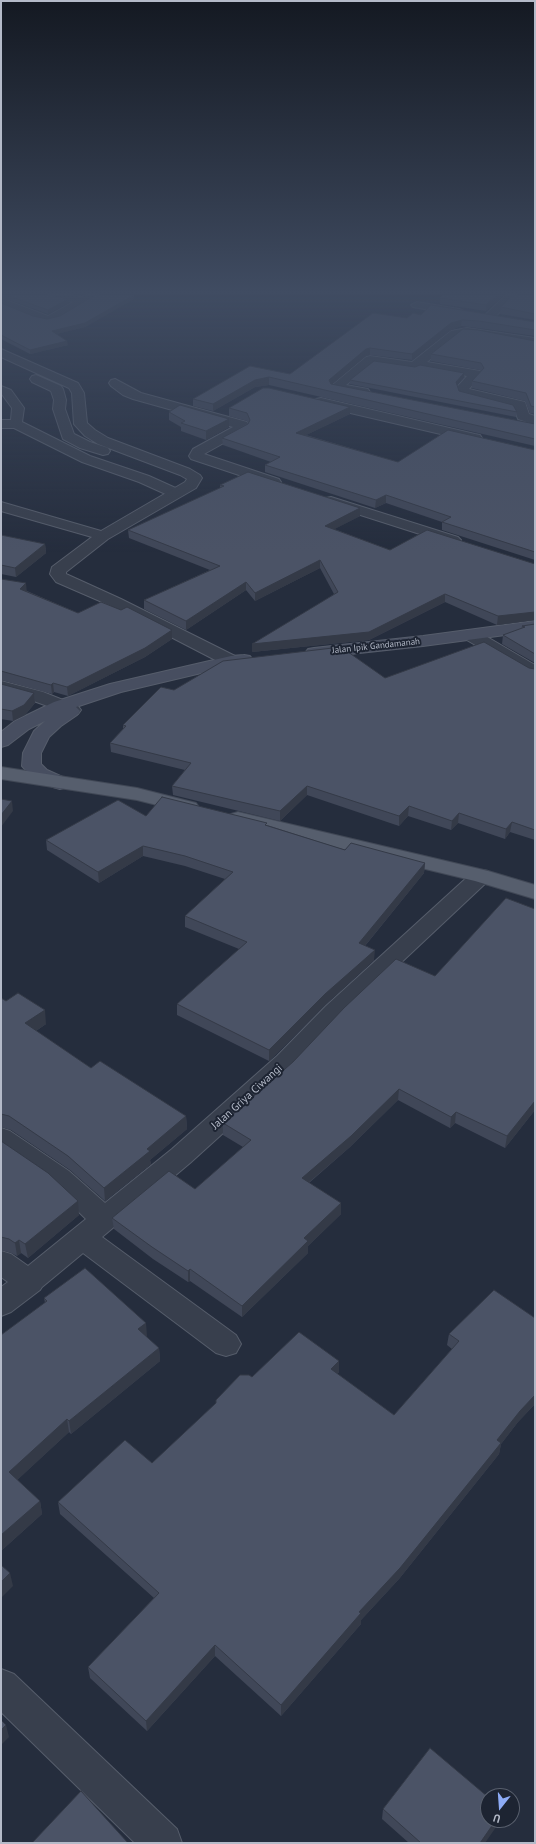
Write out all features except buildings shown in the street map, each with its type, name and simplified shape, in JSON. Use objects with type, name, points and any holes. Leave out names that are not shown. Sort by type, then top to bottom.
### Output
[{"type":"main road","points":[[1,773],[137,794],[481,876],[535,892]]},
{"type":"street","points":[[40,381],[57,389],[60,400],[58,409],[66,426],[68,436]]},
{"type":"street","points":[[63,381],[74,386],[78,393],[81,424],[90,433],[103,441],[185,472],[195,478],[191,485],[103,536],[58,570],[58,574],[62,579],[115,602],[231,662]]},
{"type":"street","points":[[343,381],[336,387],[376,395]]},
{"type":"street","points":[[469,381],[462,388],[465,392],[520,405],[523,416],[535,421]]},
{"type":"street","points":[[115,383],[127,392],[137,396],[243,426],[198,452],[196,456],[288,487]]},
{"type":"street","points":[[309,399],[488,441]]},
{"type":"street","points":[[215,417],[228,410]]},
{"type":"street","points":[[514,421],[535,426]]},
{"type":"street","points":[[68,436],[90,433]]},
{"type":"street","points":[[68,436],[85,445],[191,485]]},
{"type":"street","points":[[318,497],[468,545]]},
{"type":"street","points":[[1,506],[103,536]]},
{"type":"street","name":"Jalan Ipik Gandamanah","points":[[300,654],[471,635],[535,626]]},
{"type":"street","points":[[471,635],[535,672]]},
{"type":"street","points":[[1,741],[22,725],[100,694],[231,662],[262,658]]},
{"type":"street","points":[[1,686],[37,696],[66,708]]},
{"type":"street","points":[[60,783],[40,774],[32,766],[31,760],[32,753],[41,735],[66,708]]},
{"type":"street","name":"Jalan Griya Ciwangi","points":[[1,1304],[30,1282],[181,1156],[286,1062],[334,1012],[481,876]]},
{"type":"street","points":[[1,1138],[60,1178],[105,1220]]},
{"type":"street","points":[[83,1238],[226,1344]]},
{"type":"street","points":[[1,1262],[30,1282]]},
{"type":"street","points":[[1,1687],[163,1843]]},
{"type":"lane","points":[[1,389],[7,392],[18,408],[16,424]]},
{"type":"lane","points":[[1,424],[16,424],[86,459],[144,479],[175,493]]}]
